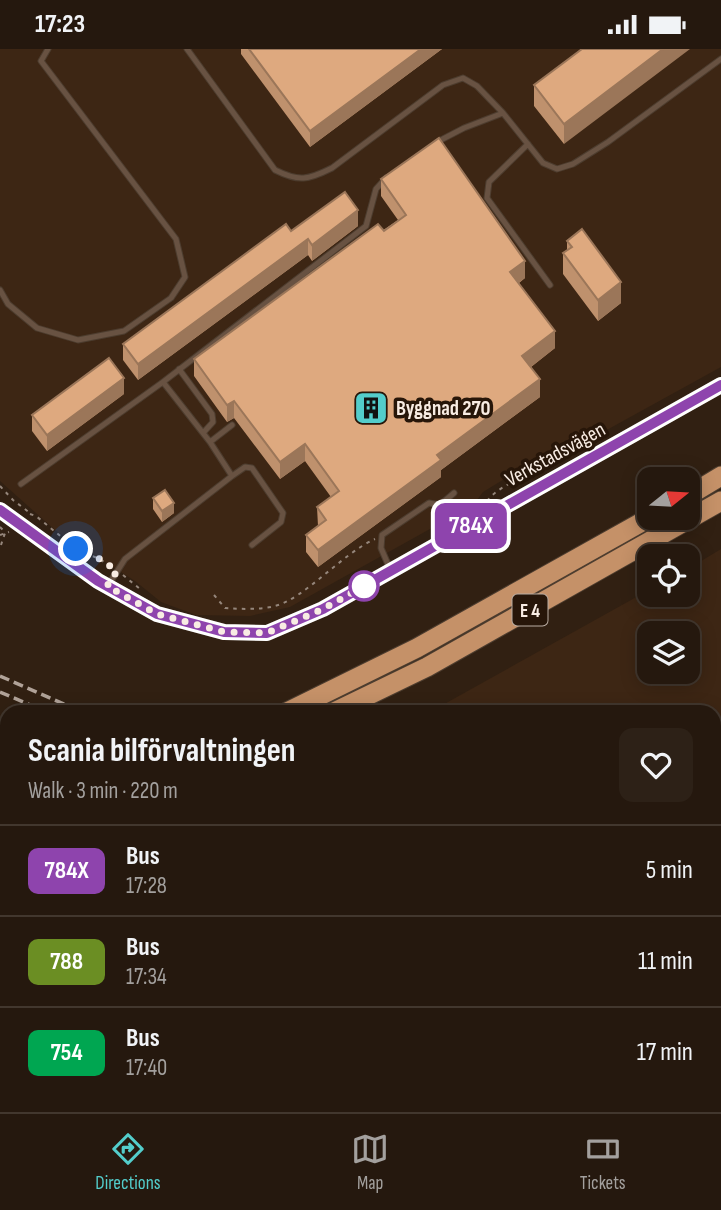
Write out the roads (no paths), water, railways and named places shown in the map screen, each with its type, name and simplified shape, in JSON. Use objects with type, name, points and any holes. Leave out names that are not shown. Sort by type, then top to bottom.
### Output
[{"type":"highway","points":[[700,489],[721,476]]},
{"type":"highway","name":"E 4","points":[[348,705],[438,661],[721,501]]},
{"type":"highway","name":"E 4","points":[[300,705],[417,648],[637,525]]},
{"type":"main road","name":"Verkstadsvägen","points":[[1,517],[21,526],[107,586],[157,614],[224,632],[267,633],[323,609],[721,385]]},
{"type":"lane","points":[[0,290],[8,304],[37,328],[78,340],[124,331],[172,298],[185,277],[176,239],[41,61],[48,49]]},
{"type":"lane","points":[[187,49],[275,170],[295,180],[317,176],[332,168],[443,85],[463,78],[477,86],[503,113],[543,163],[557,169],[573,164],[608,142],[721,59]]},
{"type":"lane","points":[[426,150],[448,135],[503,113]]},
{"type":"lane","points":[[528,144],[489,182],[488,198],[550,285]]},
{"type":"lane","points":[[21,484],[163,382],[366,226],[376,189],[394,173]]},
{"type":"lane","points":[[179,369],[212,414],[212,422],[203,432]]},
{"type":"lane","points":[[163,382],[203,432],[232,476]]},
{"type":"lane","points":[[210,442],[232,425]]},
{"type":"lane","points":[[107,586],[125,559],[245,467],[252,468],[283,513],[281,522],[252,545]]},
{"type":"lane","points":[[440,505],[454,493]]},
{"type":"lane","points":[[391,571],[381,548],[382,535],[429,503],[440,505],[459,532]]},
{"type":"railway","points":[[0,676],[66,705]]},
{"type":"railway","points":[[0,692],[31,705]]},
{"type":"place","name":"Byggnad 270","points":[[371,408]]}]
